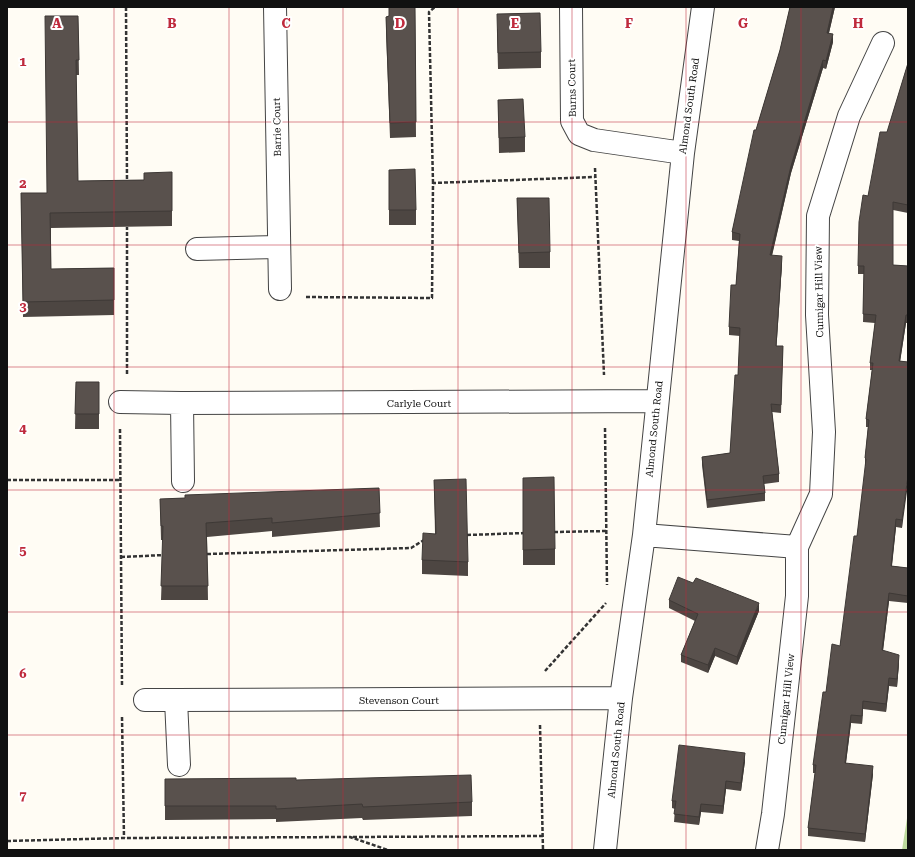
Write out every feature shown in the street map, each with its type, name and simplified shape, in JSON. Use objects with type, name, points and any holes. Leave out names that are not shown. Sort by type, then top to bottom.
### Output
[{"type":"street","name":"Barrie Court","points":[[275,7],[280,289]]},
{"type":"street","name":"Burns Court","points":[[571,7],[572,121],[579,134],[594,140],[683,153]]},
{"type":"street","name":"Almond South Road","points":[[605,848],[621,698],[644,535],[683,153],[703,7]]},
{"type":"street","name":"Cunnigar Hill View","points":[[766,850],[773,814],[797,596],[797,547],[821,494],[824,432],[817,315],[818,216],[849,116],[883,43]]},
{"type":"street","points":[[198,249],[279,248]]},
{"type":"street","name":"Carlyle Court","points":[[120,402],[657,401]]},
{"type":"street","points":[[182,403],[183,481]]},
{"type":"street","points":[[644,535],[797,547]]},
{"type":"street","name":"Stevenson Court","points":[[145,700],[540,700],[621,698]]},
{"type":"street","points":[[176,700],[179,765]]},
{"type":"path","points":[[126,7],[127,190]]},
{"type":"path","points":[[280,289],[298,297],[432,298],[433,183],[429,12],[435,7]]},
{"type":"path","points":[[594,140],[605,402],[607,586]]},
{"type":"path","points":[[433,183],[595,177]]},
{"type":"path","points":[[122,693],[120,402],[127,371],[127,227]]},
{"type":"path","points":[[7,480],[121,480]]},
{"type":"path","points":[[554,532],[607,531]]},
{"type":"path","points":[[467,534],[533,533]]},
{"type":"path","points":[[206,554],[411,548],[428,538]]},
{"type":"path","points":[[121,557],[171,555]]},
{"type":"path","points":[[543,850],[540,700],[541,676],[608,602]]},
{"type":"path","points":[[122,716],[124,838]]},
{"type":"path","points":[[7,841],[124,838],[543,836]]},
{"type":"path","points":[[350,837],[388,850]]},
{"type":"green space","points":[[908,812],[908,850],[902,850]]},
{"type":"building","points":[[389,7],[415,7],[416,122],[390,123],[386,17],[389,16]]},
{"type":"building","points":[[790,7],[833,7],[827,33],[833,34],[826,61],[823,60],[791,166],[770,255],[782,256],[776,346],[783,346],[781,405],[771,404],[779,474],[763,476],[765,493],[707,500],[702,457],[730,453],[735,375],[738,375],[740,328],[729,327],[731,285],[736,285],[740,234],[732,232],[754,130],[756,130],[780,50]]},
{"type":"building","points":[[540,13],[541,52],[498,53],[497,14]]},
{"type":"building","points":[[45,16],[78,16],[79,60],[76,60],[78,181],[144,180],[144,173],[172,172],[172,211],[50,213],[51,269],[114,268],[114,300],[23,302],[21,193],[47,193]]},
{"type":"building","points":[[908,63],[908,205],[893,202],[893,265],[908,266],[908,315],[906,315],[899,361],[908,362],[908,476],[902,520],[896,519],[891,566],[908,568],[908,596],[889,593],[882,650],[899,655],[897,679],[889,678],[886,704],[863,701],[862,716],[851,715],[845,763],[873,766],[865,834],[808,828],[816,765],[813,765],[823,692],[826,692],[832,644],[840,646],[854,536],[857,536],[866,459],[869,420],[866,419],[873,363],[870,363],[876,315],[863,314],[864,266],[858,266],[859,222],[863,195],[868,196],[880,132],[887,132]]},
{"type":"building","points":[[523,99],[525,137],[499,138],[498,100]]},
{"type":"building","points":[[415,169],[416,210],[389,210],[389,170]]},
{"type":"building","points":[[517,198],[549,198],[550,252],[519,253]]},
{"type":"building","points":[[76,382],[99,382],[99,414],[75,414]]},
{"type":"building","points":[[554,477],[555,549],[523,550],[523,478]]},
{"type":"building","points":[[466,479],[468,562],[422,560],[423,533],[436,534],[434,480]]},
{"type":"building","points":[[379,488],[380,513],[272,523],[272,518],[206,523],[208,586],[161,586],[163,526],[161,526],[160,499],[185,498],[185,495]]},
{"type":"building","points":[[678,577],[693,583],[696,578],[759,603],[737,657],[715,648],[708,665],[681,655],[698,614],[669,600]]},
{"type":"building","points":[[679,745],[745,753],[741,783],[726,781],[723,806],[701,804],[699,817],[674,814],[676,801],[672,801]]},
{"type":"building","points":[[471,775],[472,802],[363,807],[362,804],[276,809],[276,806],[165,806],[165,779],[296,778],[296,780]]}]
